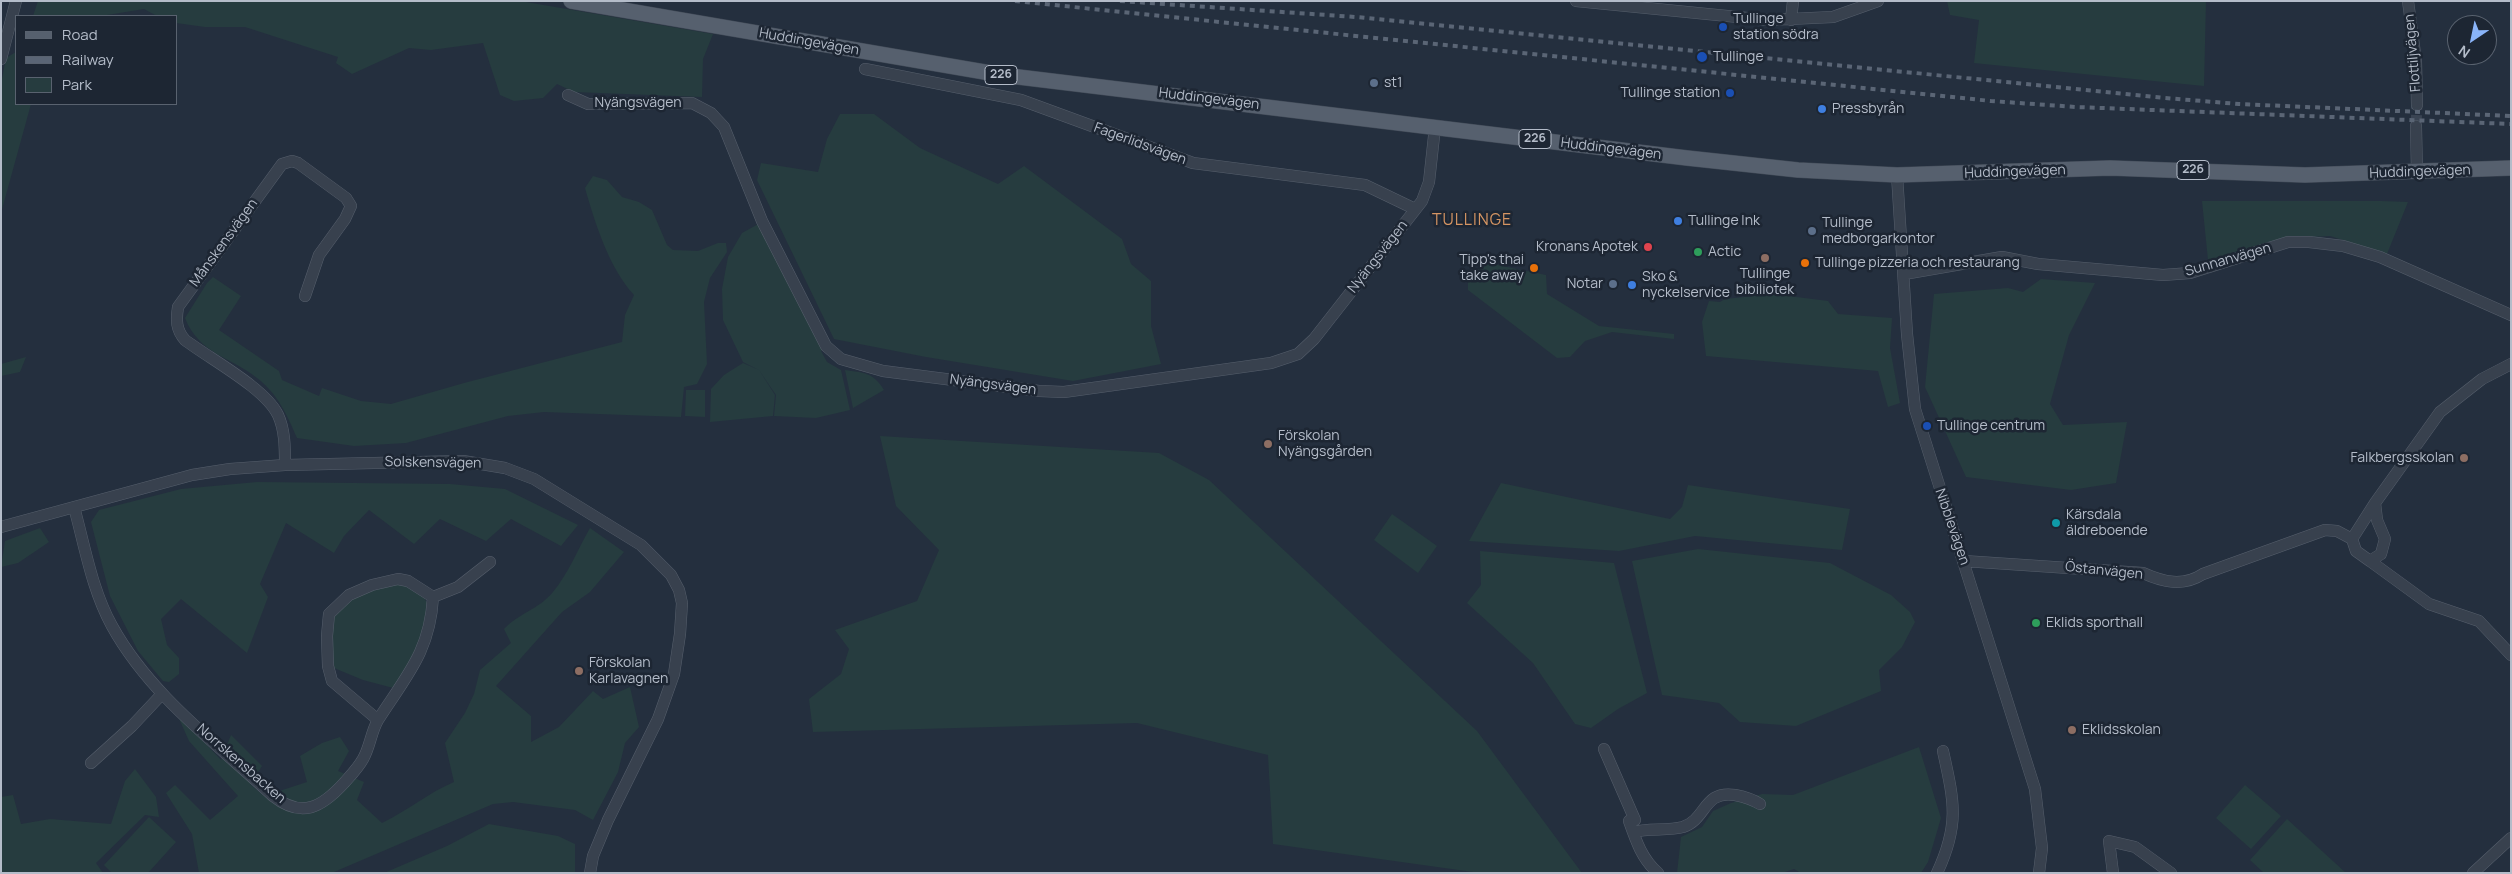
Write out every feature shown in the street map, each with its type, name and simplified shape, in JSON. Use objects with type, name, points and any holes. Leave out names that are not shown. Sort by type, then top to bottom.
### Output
[{"type":"main road","name":"Huddingevägen","points":[[571,1],[1002,76],[1696,159],[1854,174],[1897,175],[2110,168],[2305,175],[2511,168]]},
{"type":"street","points":[[8,25],[10,1]]},
{"type":"street","points":[[1,59],[8,25],[16,1]]},
{"type":"street","points":[[1576,1],[1768,20],[1834,17],[1878,1]]},
{"type":"street","points":[[1791,20],[1793,1]]},
{"type":"street","name":"Flottiljvägen","points":[[2408,1],[2416,61],[2417,105]]},
{"type":"street","name":"Fagerlidsvägen","points":[[865,69],[1021,100],[1193,164],[1365,185],[1415,209]]},
{"type":"street","name":"Nyängsvägen","points":[[568,95],[588,104],[692,103],[711,113],[724,127],[762,221],[826,346],[841,359],[883,371],[1039,391],[1064,392],[1284,360],[1298,354],[1314,339],[1425,196],[1435,127]]},
{"type":"street","points":[[2416,126],[2416,172]]},
{"type":"street","name":"Månskensvägen","points":[[285,464],[282,430],[273,406],[261,393],[185,340],[181,335],[176,318],[178,307],[212,258],[282,164],[288,162],[298,163],[346,198],[351,206],[345,220],[319,255],[305,296]]},
{"type":"street","name":"Nibblevägen","points":[[1897,175],[1907,334],[1915,409],[1924,444],[1964,561],[2035,789],[2042,848],[2039,873]]},
{"type":"street","name":"Sunnanvägen","points":[[1904,274],[2002,257],[2038,264],[2163,275],[2190,273],[2288,242],[2309,242],[2343,246],[2380,257],[2511,315]]},
{"type":"street","points":[[2511,364],[2482,379],[2440,412],[2352,539],[2356,551],[2429,604],[2479,621],[2511,655]]},
{"type":"street","name":"Solskensvägen","points":[[1,527],[192,475],[285,464],[463,461],[505,468],[534,479],[641,545],[671,575],[679,590],[682,603],[674,674],[658,719],[608,820],[593,856],[590,873]]},
{"type":"street","points":[[2370,561],[2381,554],[2385,546],[2385,539],[2377,520],[2375,504]]},
{"type":"street","name":"Norrskensbacken","points":[[74,507],[96,591],[111,625],[134,661],[162,694],[273,796],[281,803],[296,808],[319,805],[332,796],[363,759],[378,720],[421,654],[432,616],[433,597]]},
{"type":"street","name":"Östanvägen","points":[[1964,561],[2143,573],[2164,581],[2187,582],[2220,567],[2325,530],[2336,531],[2352,539]]},
{"type":"street","points":[[378,720],[332,681],[328,666],[326,636],[330,614],[338,603],[350,595],[372,585],[398,579],[408,581],[433,597],[458,586],[490,562]]},
{"type":"street","points":[[91,763],[132,726],[162,694]]},
{"type":"street","points":[[1604,749],[1635,820],[1629,821],[1633,832],[1648,865],[1658,873]]},
{"type":"street","points":[[1937,873],[1954,824],[1954,811],[1943,750]]},
{"type":"street","points":[[1633,832],[1648,828],[1681,828],[1694,822],[1712,798],[1721,794],[1751,798],[1760,804]]},
{"type":"street","points":[[2472,873],[2511,838]]},
{"type":"street","points":[[2113,873],[2109,841],[2135,847],[2172,873]]},
{"type":"green space","points":[[38,1],[520,1],[713,34],[703,59],[702,97],[574,92],[557,84],[543,98],[514,101],[500,95],[483,43],[431,50],[409,48],[352,74],[336,63],[338,57],[245,27],[205,27],[178,23],[178,15],[155,15],[144,9],[107,15],[33,15]]},
{"type":"green space","points":[[1947,1],[2206,1],[2204,86],[1974,63],[1979,20],[1950,15]]},
{"type":"green space","points":[[15,53],[15,105],[31,105],[1,213],[1,84],[6,58]]},
{"type":"green space","points":[[840,114],[874,114],[920,148],[998,184],[1024,166],[1122,239],[1131,264],[1151,281],[1151,326],[1161,364],[1073,381],[926,357],[834,339],[757,180],[761,163],[818,172],[827,139]]},
{"type":"green space","points":[[593,176],[607,180],[622,197],[639,202],[652,210],[667,245],[673,250],[698,251],[718,243],[726,243],[727,252],[710,278],[704,302],[707,364],[697,384],[684,387],[681,417],[544,412],[508,416],[406,443],[354,446],[297,438],[285,413],[271,391],[247,371],[217,354],[198,340],[185,318],[207,283],[213,277],[241,296],[219,330],[279,371],[282,380],[319,396],[322,388],[361,401],[391,404],[622,342],[625,315],[634,295],[617,272],[598,230],[585,188]]},
{"type":"green space","points":[[2202,201],[2408,202],[2387,254],[2330,236],[2283,238],[2208,260]]},
{"type":"green space","points":[[762,222],[826,346],[821,351],[827,362],[841,370],[850,410],[816,418],[774,416],[776,395],[759,370],[743,362],[723,320],[722,289],[728,257],[742,233]]},
{"type":"green space","points":[[1483,262],[1546,275],[1547,294],[1599,326],[1674,334],[1674,339],[1612,332],[1585,341],[1570,357],[1557,358],[1468,290],[1468,281]]},
{"type":"green space","points":[[2041,279],[2095,283],[2069,335],[2050,404],[2063,425],[2127,422],[2116,483],[2071,490],[1966,477],[1925,387],[1934,294],[2008,288],[2023,292]]},
{"type":"green space","points":[[1773,294],[1828,301],[1838,314],[1892,318],[1890,348],[1900,403],[1888,407],[1878,371],[1706,356],[1702,322],[1709,301],[1720,302],[1725,299]]},
{"type":"green space","points":[[26,357],[20,372],[1,376],[1,364]]},
{"type":"green space","points":[[743,363],[759,370],[775,395],[773,416],[710,422],[711,389],[724,375]]},
{"type":"green space","points":[[845,370],[868,374],[884,390],[853,408]]},
{"type":"green space","points":[[686,390],[705,390],[705,417],[685,416]]},
{"type":"green space","points":[[880,436],[1159,453],[1209,480],[1477,731],[1582,873],[1480,873],[1273,844],[1268,755],[1137,723],[813,732],[809,699],[841,674],[849,649],[835,630],[917,601],[939,550],[896,506]]},
{"type":"green space","points":[[257,482],[450,484],[505,489],[578,525],[561,546],[511,519],[486,541],[440,519],[414,544],[369,510],[344,536],[334,553],[286,523],[260,584],[268,597],[247,653],[181,599],[161,619],[167,645],[179,658],[179,674],[169,682],[163,681],[138,651],[110,596],[91,522],[99,510],[181,489]]},
{"type":"green space","points":[[1501,483],[1670,519],[1682,507],[1688,485],[1850,509],[1842,550],[1695,536],[1619,551],[1469,541]]},
{"type":"green space","points":[[1392,514],[1437,546],[1418,573],[1374,540]]},
{"type":"green space","points":[[40,528],[49,542],[18,563],[1,567],[5,541]]},
{"type":"green space","points":[[590,528],[624,552],[590,592],[562,612],[496,686],[531,716],[531,742],[559,727],[593,691],[603,699],[630,687],[639,727],[625,743],[618,772],[593,820],[575,810],[513,802],[493,804],[334,872],[199,873],[192,834],[166,793],[175,785],[210,820],[238,796],[189,741],[176,712],[221,760],[231,735],[262,766],[250,784],[264,796],[307,782],[300,756],[322,743],[340,737],[349,751],[338,771],[364,782],[357,800],[382,823],[435,791],[454,782],[445,743],[465,713],[474,694],[480,670],[511,643],[504,629],[541,603],[553,592]]},
{"type":"green space","points":[[1698,549],[1830,563],[1891,595],[1910,612],[1915,622],[1902,647],[1879,670],[1881,691],[1796,726],[1740,722],[1719,703],[1662,695],[1632,561]]},
{"type":"green space","points":[[1480,551],[1614,563],[1647,693],[1618,709],[1591,728],[1575,724],[1533,663],[1467,603],[1481,585]]},
{"type":"green space","points":[[397,583],[420,592],[428,604],[418,656],[397,689],[363,680],[334,668],[332,630],[334,617],[348,599],[361,593]]},
{"type":"green space","points":[[1919,747],[1941,818],[1928,862],[1921,873],[1801,873],[1794,869],[1782,873],[1677,873],[1681,837],[1702,827],[1713,811],[1731,803],[1762,794],[1793,795]]},
{"type":"green space","points":[[135,769],[156,797],[159,817],[145,815],[96,863],[103,873],[2,873],[1,797],[13,795],[21,824],[50,819],[111,824],[125,781]]},
{"type":"green space","points":[[2245,785],[2281,816],[2251,849],[2216,818]]},
{"type":"green space","points":[[149,817],[176,842],[148,873],[112,873],[104,865]]},
{"type":"green space","points":[[2287,819],[2346,873],[2264,873],[2250,860]]},
{"type":"green space","points":[[489,824],[558,836],[575,844],[575,873],[384,873],[447,846]]},
{"type":"tunnel","points":[[2416,126],[2417,105]]},
{"type":"railway","points":[[1015,1],[1991,101],[2076,107],[2511,124]]},
{"type":"railway","points":[[1120,1],[1356,17],[2165,98],[2239,104],[2511,116]]},
{"type":"place","name":"Tullinge station södra","points":[[1723,27]]},
{"type":"place","name":"Tullinge","points":[[1702,57]]},
{"type":"place","name":"st1","points":[[1374,83]]},
{"type":"place","name":"Tullinge station","points":[[1730,93]]},
{"type":"place","name":"Pressbyrån","points":[[1822,109]]},
{"type":"place","name":"Tullinge Ink","points":[[1678,221]]},
{"type":"place","name":"Tullinge medborgarkontor","points":[[1812,231]]},
{"type":"place","name":"Kronans Apotek","points":[[1648,247]]},
{"type":"place","name":"Actic","points":[[1698,252]]},
{"type":"place","name":"Tullinge bibiliotek","points":[[1765,258]]},
{"type":"place","name":"Tullinge pizzeria och restaurang","points":[[1805,263]]},
{"type":"place","name":"Tipp's thai take away","points":[[1534,268]]},
{"type":"place","name":"Notar","points":[[1613,284]]},
{"type":"place","name":"Sko & nyckelservice","points":[[1632,285]]},
{"type":"place","name":"Tullinge centrum","points":[[1927,426]]},
{"type":"place","name":"Förskolan Nyängsgården","points":[[1268,444]]},
{"type":"place","name":"Falkbergsskolan","points":[[2464,458]]},
{"type":"place","name":"Kärsdala äldreboende","points":[[2056,523]]},
{"type":"place","name":"Eklids sporthall","points":[[2036,623]]},
{"type":"place","name":"Förskolan Karlavagnen","points":[[579,671]]},
{"type":"place","name":"Eklidsskolan","points":[[2072,730]]},
{"type":"district","name":"TULLINGE","points":[[1472,221]]}]
